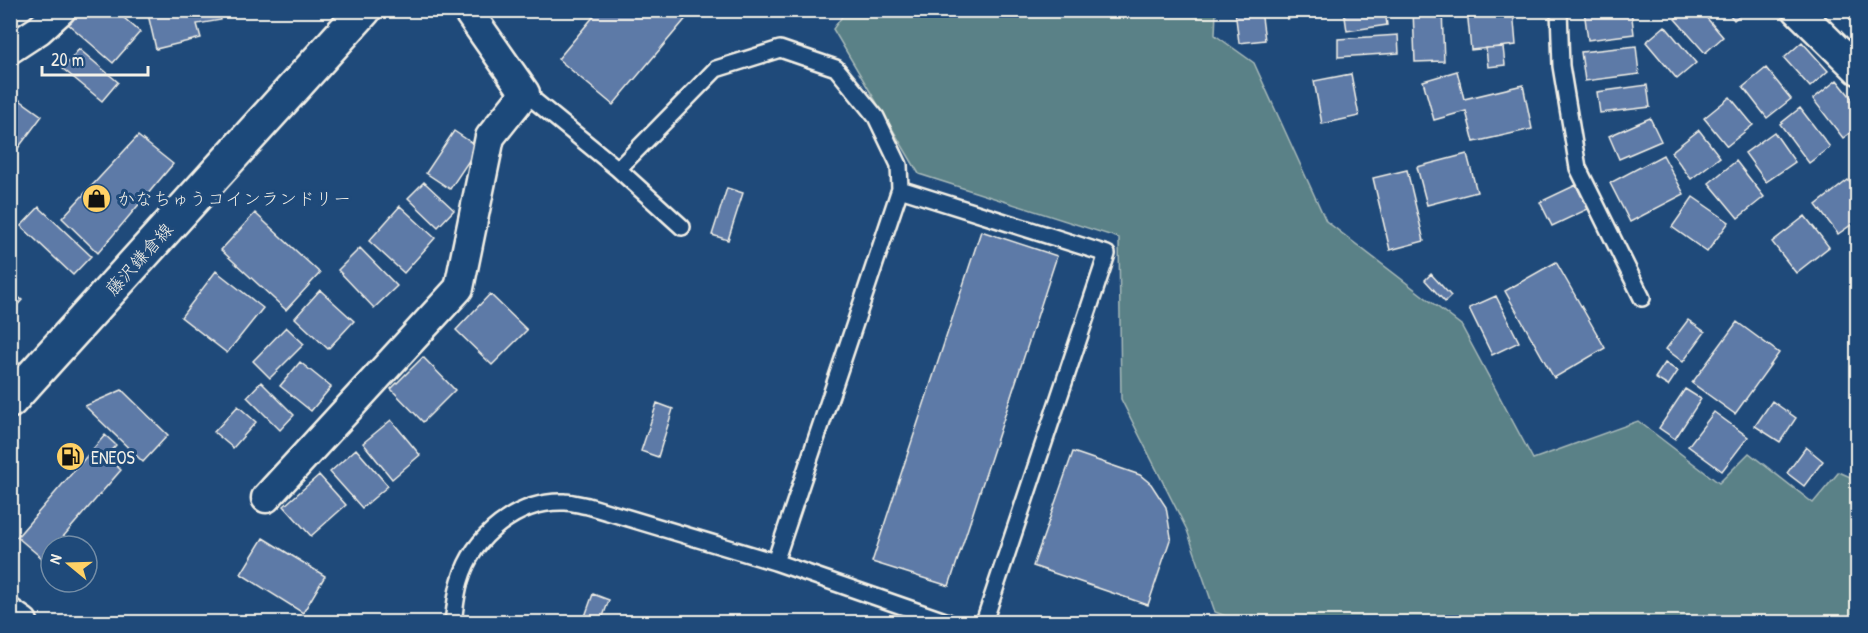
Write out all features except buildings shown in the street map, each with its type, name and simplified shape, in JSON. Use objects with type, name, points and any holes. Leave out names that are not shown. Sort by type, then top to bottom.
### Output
[{"type":"main road","name":"藤沢鎌倉線","points":[[10,401],[364,10]]},
{"type":"street","points":[[10,48],[39,30],[61,10]]},
{"type":"street","points":[[266,498],[459,288],[490,137],[525,93],[467,10]]},
{"type":"street","points":[[1797,10],[1857,69]]},
{"type":"street","points":[[10,613],[23,622]]},
{"type":"lane","points":[[1559,10],[1561,66],[1578,168],[1642,298]]},
{"type":"lane","points":[[618,169],[716,69],[780,49],[836,68],[876,117],[899,165],[900,189],[776,562]]},
{"type":"lane","points":[[525,93],[618,169],[682,227]]},
{"type":"lane","points":[[900,189],[1107,254],[984,622]]},
{"type":"lane","points":[[453,622],[459,581],[469,558],[482,540],[499,524],[520,511],[565,501],[776,562],[948,622]]},
{"type":"green space","points":[[846,11],[1216,11],[1215,35],[1254,63],[1326,221],[1461,325],[1533,459],[1638,421],[1719,483],[1749,453],[1813,503],[1839,472],[1857,480],[1857,622],[1241,622],[1215,612],[1187,530],[1121,399],[1119,238],[919,174],[833,29]]},
{"type":"place","name":"かなちゅうコインランドリー","points":[[96,198]]},
{"type":"place","name":"ENEOS","points":[[70,457]]}]
